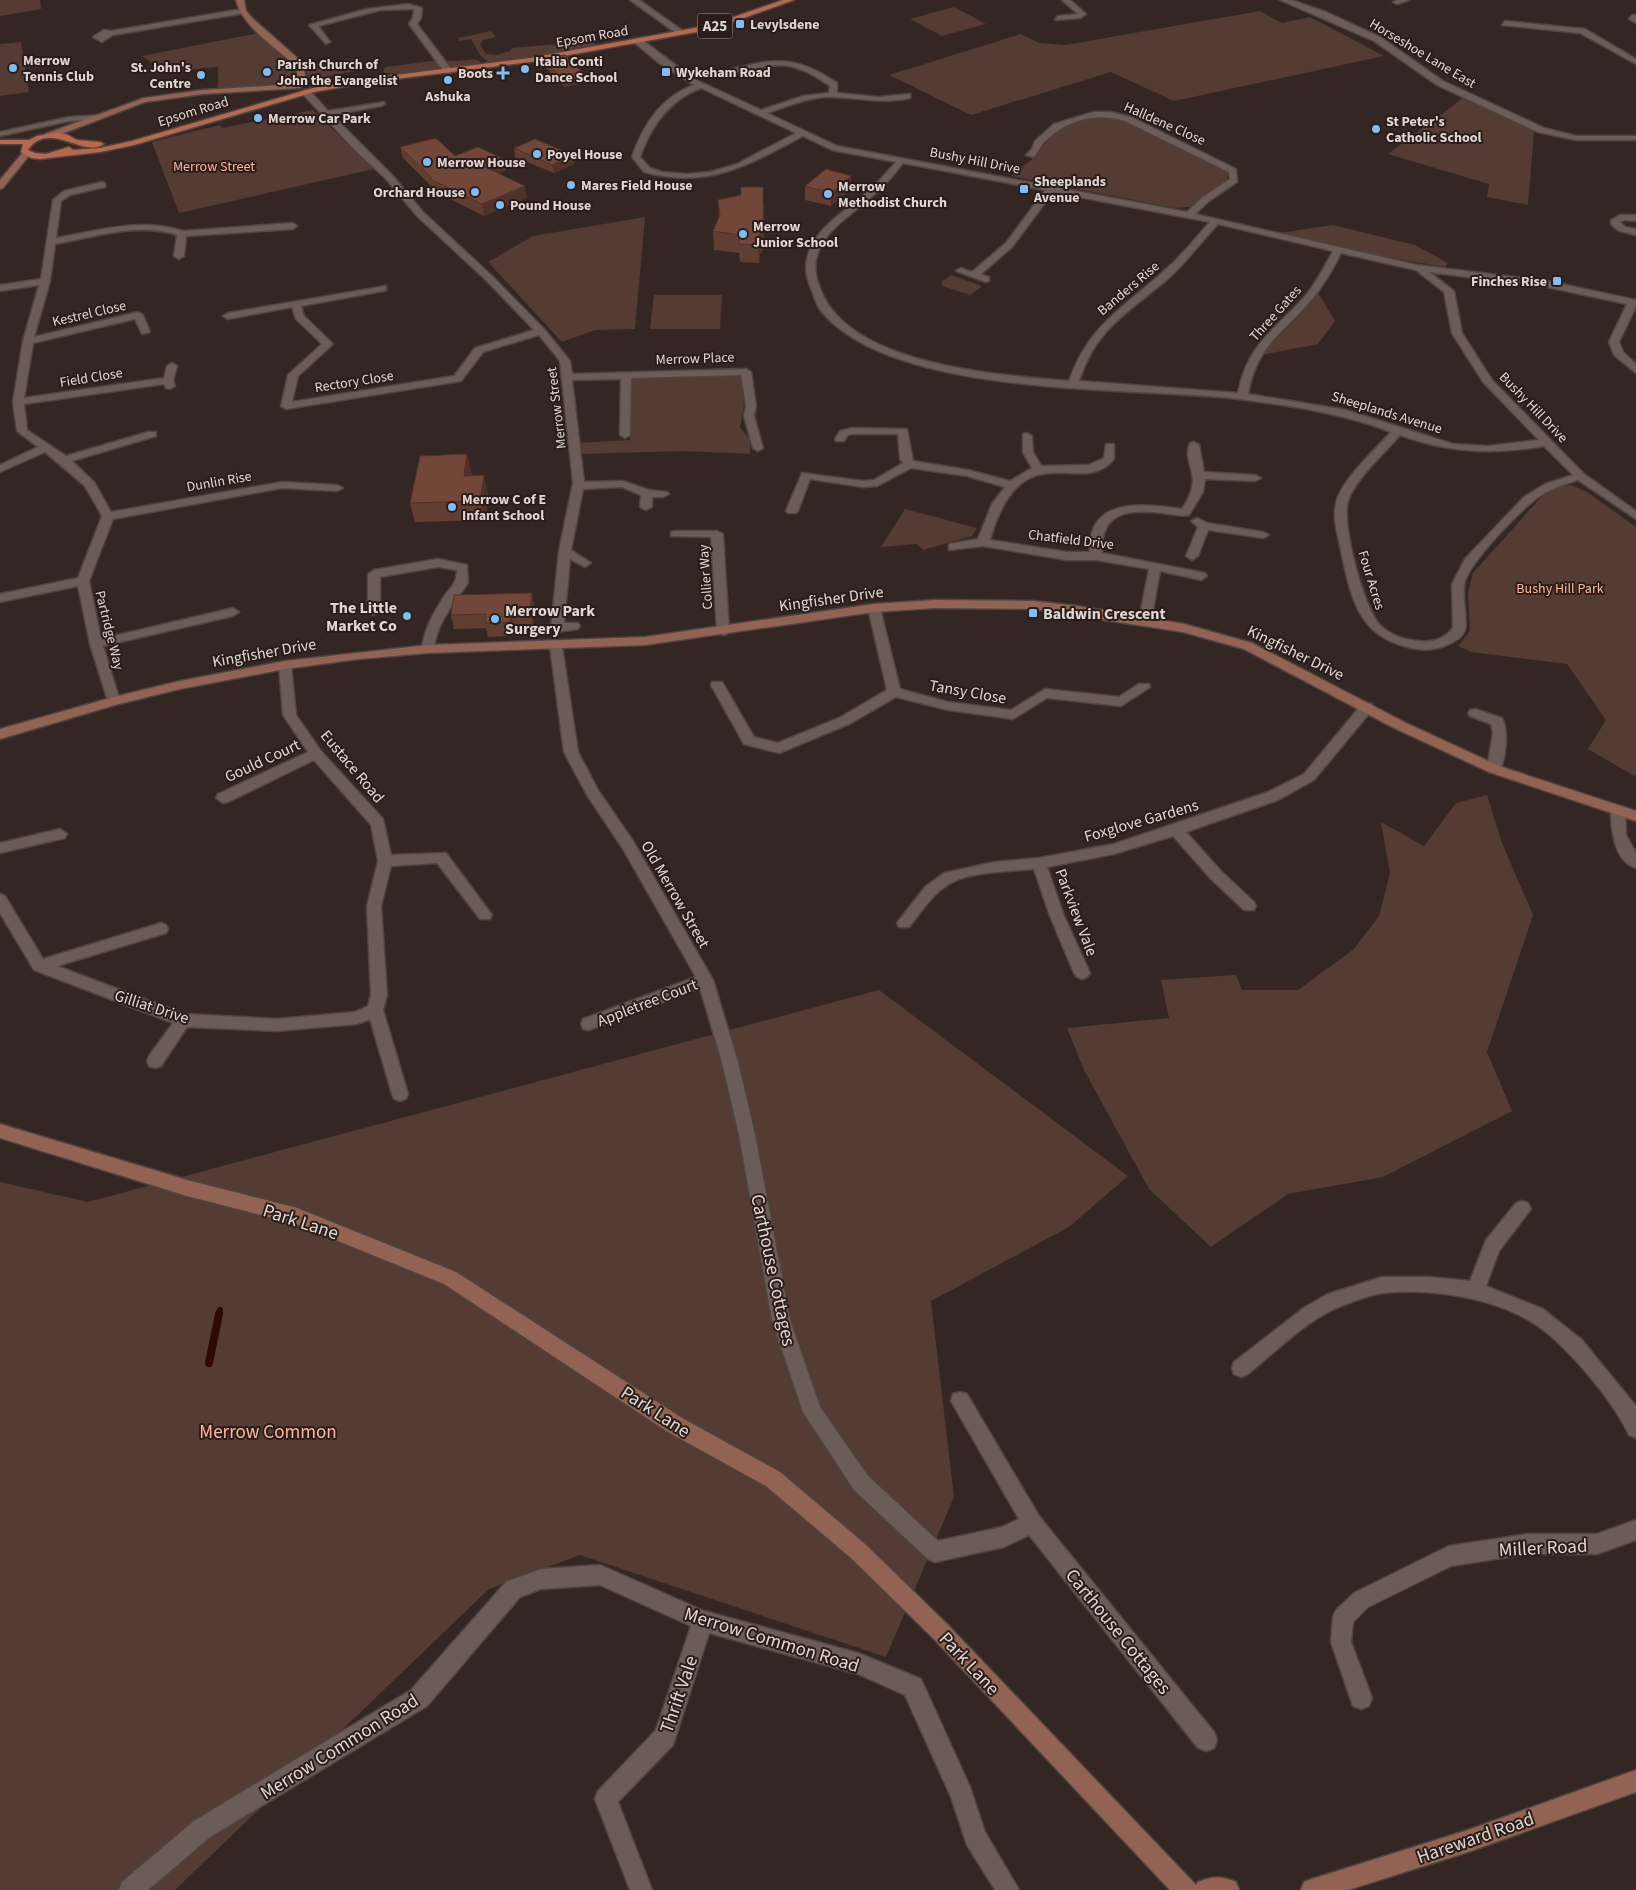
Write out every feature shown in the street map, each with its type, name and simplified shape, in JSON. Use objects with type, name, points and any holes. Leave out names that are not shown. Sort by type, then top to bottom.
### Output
[{"type":"main road","name":"Epsom Road","points":[[27,148],[37,156],[100,150],[134,143],[306,92],[364,81],[530,60],[682,33],[728,23],[790,0]]},
{"type":"main road","points":[[0,148],[27,148],[48,136],[64,136],[75,141],[72,148],[61,153]]},
{"type":"main road","name":"Epsom Road","points":[[75,141],[95,144],[134,143]]},
{"type":"main road","points":[[0,142],[27,148]]},
{"type":"street","points":[[111,33],[242,11],[240,0]]},
{"type":"street","points":[[634,0],[682,33]]},
{"type":"street","points":[[1058,18],[1080,16],[1082,14],[1066,0]]},
{"type":"street","name":"Horseshoe Lane East","points":[[1284,0],[1323,14],[1377,39],[1440,83],[1494,110],[1541,130],[1576,138],[1636,138]]},
{"type":"street","points":[[313,25],[394,6],[418,8],[417,18],[413,24],[448,71]]},
{"type":"street","name":"Epsom Road","points":[[48,136],[144,100],[178,94],[285,88],[301,84],[300,65],[249,20],[242,11]]},
{"type":"street","points":[[1636,17],[1633,19],[1636,21]]},
{"type":"street","points":[[308,18],[326,42]]},
{"type":"street","points":[[1506,23],[1582,32],[1636,62]]},
{"type":"street","name":"Bushy Hill Drive","points":[[638,41],[668,66],[700,86],[835,148],[900,162],[1189,215],[1417,268],[1563,287],[1635,303]]},
{"type":"street","points":[[733,68],[741,69],[769,62],[794,62],[834,84],[833,95]]},
{"type":"street","points":[[700,86],[674,98],[656,116],[636,157],[647,170],[686,177],[728,170],[802,133]]},
{"type":"street","name":"Merrow Street","points":[[306,92],[325,114],[381,169],[420,214],[489,278],[542,331],[562,354],[565,361],[578,486],[565,551],[557,628],[574,626]]},
{"type":"street","points":[[761,113],[797,100],[833,95],[876,101],[907,96]]},
{"type":"street","points":[[325,114],[381,104]]},
{"type":"street","name":"Halldene Close","points":[[1030,155],[1036,150],[1038,143],[1057,126],[1094,114],[1122,116],[1233,171],[1234,180],[1206,199],[1189,215]]},
{"type":"street","points":[[0,134],[70,119],[94,119]]},
{"type":"street","name":"Epsom Road","points":[[75,141],[94,119]]},
{"type":"street","points":[[0,186],[16,167],[27,148]]},
{"type":"street","points":[[16,167],[51,155]]},
{"type":"street","name":"Sheeplands Avenue","points":[[900,162],[879,186],[834,224],[814,248],[809,273],[814,290],[826,310],[837,323],[864,340],[909,360],[964,374],[1242,396],[1324,409],[1361,418],[1452,447],[1495,449],[1546,442]]},
{"type":"street","points":[[102,185],[67,193],[57,200],[45,282],[28,341],[18,402],[22,431],[64,460],[90,484],[108,516]]},
{"type":"street","points":[[974,275],[1020,233],[1050,190]]},
{"type":"street","points":[[1636,218],[1623,217],[1614,222],[1622,229],[1636,232]]},
{"type":"street","name":"Banders Rise","points":[[1073,384],[1079,362],[1097,333],[1169,272],[1215,222]]},
{"type":"street","points":[[50,242],[145,226],[174,230],[182,234],[293,226]]},
{"type":"street","points":[[179,256],[182,234]]},
{"type":"street","name":"Three Gates","points":[[1242,396],[1244,377],[1252,359],[1267,338],[1309,297],[1325,276],[1338,251]]},
{"type":"street","name":"Bushy Hill Drive","points":[[1417,268],[1449,291],[1458,333],[1479,370],[1505,401],[1580,476],[1636,516]]},
{"type":"street","points":[[961,271],[986,279]]},
{"type":"street","name":"Bushy Hill Drive","points":[[1449,291],[1464,281],[1484,276]]},
{"type":"street","points":[[0,288],[45,282]]},
{"type":"street","points":[[228,316],[383,288]]},
{"type":"street","name":"Rectory Close","points":[[296,303],[299,317],[328,344],[293,374],[286,406],[457,379],[479,350],[542,331]]},
{"type":"street","points":[[1635,303],[1614,342],[1618,353],[1636,370]]},
{"type":"street","name":"Kestrel Close","points":[[28,341],[138,316],[145,332]]},
{"type":"street","name":"Field Close","points":[[18,402],[169,383],[172,366]]},
{"type":"street","name":"Merrow Place","points":[[566,377],[746,372],[751,406],[749,416],[758,448]]},
{"type":"street","points":[[625,435],[626,376]]},
{"type":"street","points":[[840,439],[844,433],[852,431],[903,431],[905,459],[909,464]]},
{"type":"street","name":"Four Acres","points":[[1398,431],[1348,488],[1342,502],[1340,518],[1366,617],[1378,630],[1398,641],[1421,646],[1441,644],[1453,638],[1459,629],[1457,595],[1464,569],[1534,492],[1550,484],[1580,476]]},
{"type":"street","points":[[64,460],[155,432]]},
{"type":"street","points":[[1028,436],[1028,452],[1038,470]]},
{"type":"street","points":[[1185,513],[1194,501],[1201,485],[1200,475],[1194,458],[1194,444]]},
{"type":"street","points":[[983,542],[989,519],[1010,485],[1038,470],[1051,468],[1088,470],[1097,468],[1109,459],[1110,446]]},
{"type":"street","points":[[0,469],[45,448]]},
{"type":"street","points":[[792,511],[806,475],[863,484],[876,483],[909,464],[968,472],[1010,485]]},
{"type":"street","points":[[1200,475],[1255,478]]},
{"type":"street","points":[[578,486],[623,484],[647,493],[663,494]]},
{"type":"street","name":"Dunlin Rise","points":[[108,516],[282,485],[336,488]]},
{"type":"street","points":[[646,507],[647,493]]},
{"type":"street","points":[[1096,556],[1098,528],[1106,519],[1118,512],[1130,509],[1144,508],[1185,513],[1204,526],[1263,535]]},
{"type":"street","name":"Partridge Way","points":[[108,516],[83,581],[96,644],[114,701]]},
{"type":"street","points":[[1192,556],[1204,526]]},
{"type":"street","name":"Collier Way","points":[[675,534],[717,534],[723,631]]},
{"type":"street","name":"Chatfield Drive","points":[[953,547],[983,542],[1067,556],[1096,556],[1201,576]]},
{"type":"street","points":[[565,551],[585,563]]},
{"type":"street","points":[[374,611],[374,574],[438,563],[463,568],[462,582],[448,600],[429,638],[428,649]]},
{"type":"street","points":[[1145,621],[1155,566]]},
{"type":"street","points":[[0,598],[83,581]]},
{"type":"street","name":"Kingfisher Drive","points":[[0,734],[114,701],[180,685],[285,665],[359,655],[428,649],[556,646],[645,641],[874,608],[935,604],[1023,605],[1077,610],[1145,621],[1202,632],[1248,646],[1428,740],[1494,769],[1618,812],[1636,816]]},
{"type":"street","points":[[717,685],[748,741],[780,748],[844,721],[894,692],[874,608]]},
{"type":"street","points":[[96,644],[232,612]]},
{"type":"street","name":"Old Merrow Street","points":[[556,646],[571,752],[592,792],[628,845],[704,980],[730,1062],[753,1167]]},
{"type":"street","name":"Eustace Road","points":[[285,665],[290,715],[316,754],[378,822],[385,861],[374,906],[379,995],[375,1010]]},
{"type":"street","name":"Tansy Close","points":[[894,692],[948,706],[1014,715],[1045,693],[1121,702],[1144,687]]},
{"type":"street","name":"Foxglove Gardens","points":[[904,923],[930,891],[949,877],[1114,849],[1176,830],[1272,796],[1309,777],[1367,707]]},
{"type":"street","points":[[1475,713],[1497,721],[1500,733],[1494,769]]},
{"type":"street","name":"Gould Court","points":[[223,798],[316,754]]},
{"type":"street","points":[[1618,812],[1618,830],[1622,847],[1636,863]]},
{"type":"street","points":[[1176,830],[1216,875],[1249,906]]},
{"type":"street","points":[[0,848],[60,834]]},
{"type":"street","points":[[385,861],[441,857],[485,915]]},
{"type":"street","name":"Parkview Vale","points":[[1039,863],[1057,916],[1082,973]]},
{"type":"street","points":[[0,900],[39,966],[161,930]]},
{"type":"street","name":"Gilliat Drive","points":[[39,966],[184,1020],[277,1025],[357,1018],[375,1010]]},
{"type":"street","name":"Appletree Court","points":[[590,1024],[704,980]]},
{"type":"street","points":[[375,1010],[400,1094]]},
{"type":"street","points":[[155,1061],[184,1020]]},
{"type":"street","name":"Park Lane","points":[[0,1130],[187,1188],[297,1216],[450,1278],[675,1425],[773,1479],[858,1551],[942,1632],[1163,1868],[1187,1890]]},
{"type":"street","name":"Carthouse Cottages","points":[[753,1167],[781,1320],[793,1357],[812,1412],[861,1483],[934,1552],[1004,1537],[1032,1523]]},
{"type":"street","points":[[1476,1290],[1492,1246],[1522,1209]]},
{"type":"street","points":[[1241,1368],[1311,1313],[1328,1303],[1355,1294],[1382,1286],[1428,1285],[1476,1290],[1537,1315],[1575,1346],[1629,1413],[1636,1428]]},
{"type":"street","name":"Carthouse Cottages","points":[[960,1401],[1032,1523],[1206,1740]]},
{"type":"street","name":"Miller Road","points":[[1361,1698],[1340,1642],[1343,1617],[1361,1600],[1449,1556],[1527,1544],[1596,1544],[1636,1530]]},
{"type":"street","name":"Merrow Common Road","points":[[130,1890],[202,1829],[419,1698],[491,1612],[513,1589],[541,1579],[600,1575],[703,1621],[858,1664],[913,1687],[962,1795],[975,1837],[1008,1890]]},
{"type":"street","name":"Thrift Vale","points":[[641,1890],[606,1799],[665,1737],[703,1621]]},
{"type":"street","name":"Hareward Road","points":[[1312,1890],[1468,1841],[1636,1781]]},
{"type":"street","points":[[1206,1890],[1219,1888],[1228,1890]]},
{"type":"green space","points":[[0,0],[40,0],[41,9],[0,16]]},
{"type":"green space","points":[[954,7],[986,24],[942,36],[910,19]]},
{"type":"green space","points":[[1260,11],[1282,23],[1310,17],[1384,56],[1174,101],[1111,72],[971,115],[889,75],[1021,34],[1039,43],[1065,45]]},
{"type":"green space","points":[[491,31],[496,37],[483,40],[480,45],[486,54],[498,55],[510,51],[512,48],[559,44],[571,40],[595,43],[596,46],[489,63],[480,55],[471,39],[459,41],[459,38]]},
{"type":"green space","points":[[259,33],[296,66],[295,83],[218,88],[218,67],[164,72],[142,56]]},
{"type":"green space","name":"Merrow Tennis Club","points":[[21,42],[29,92],[0,96],[0,44]]},
{"type":"green space","points":[[350,59],[355,71],[330,76],[328,81],[308,79],[306,65]]},
{"type":"green space","points":[[474,59],[481,62],[432,71],[383,72],[385,67],[432,61]]},
{"type":"green space","points":[[1463,98],[1534,131],[1528,205],[1487,197],[1489,184],[1388,154]]},
{"type":"green space","name":"Merrow Street","points":[[313,110],[374,169],[179,213],[152,142],[220,125],[222,128]]},
{"type":"green space","points":[[1099,115],[1123,120],[1223,168],[1228,172],[1227,180],[1190,207],[1175,208],[1011,176],[1037,155],[1056,129]]},
{"type":"green space","points":[[645,217],[635,329],[595,330],[562,342],[488,262],[533,236]]},
{"type":"green space","points":[[1333,225],[1415,245],[1448,263],[1445,267],[1357,252],[1279,233]]},
{"type":"green space","points":[[951,275],[982,286],[970,295],[942,286],[941,282]]},
{"type":"green space","points":[[1318,293],[1335,321],[1318,344],[1261,355]]},
{"type":"green space","points":[[654,295],[722,295],[720,329],[650,329]]},
{"type":"green space","points":[[740,374],[744,406],[740,427],[750,440],[750,454],[684,451],[581,454],[578,443],[630,440],[632,378]]},
{"type":"green space","name":"Bushy Hill Park","points":[[1571,485],[1587,492],[1636,527],[1636,777],[1588,749],[1606,720],[1567,664],[1471,652],[1458,646],[1470,631],[1468,592],[1473,573],[1545,493],[1556,487]]},
{"type":"green space","points":[[905,509],[977,528],[972,536],[923,550],[917,544],[881,547]]},
{"type":"green space","points":[[1487,795],[1502,843],[1533,915],[1487,1052],[1512,1111],[1383,1177],[1288,1194],[1211,1247],[1149,1189],[1084,1070],[1067,1028],[1169,1018],[1161,980],[1236,975],[1242,990],[1298,990],[1354,949],[1379,916],[1390,873],[1381,822],[1424,846],[1456,803]]},
{"type":"green space","name":"Merrow Common","points":[[879,990],[1128,1176],[1069,1227],[931,1301],[954,1497],[886,1657],[580,1555],[489,1589],[175,1890],[0,1890],[0,1182],[88,1202]]},
{"type":"building","points":[[565,55],[586,76],[564,80],[542,59]]},
{"type":"building","points":[[436,138],[455,156],[478,147],[504,159],[485,167],[525,186],[482,204],[430,179],[432,178],[400,147]]},
{"type":"building","points":[[535,139],[573,155],[552,165],[514,148]]},
{"type":"building","points":[[826,169],[851,176],[831,193],[805,186]]},
{"type":"building","points":[[741,187],[763,187],[763,230],[759,235],[758,245],[739,244],[739,235],[713,231],[720,215],[718,200],[741,195]]},
{"type":"building","points":[[467,454],[464,476],[484,475],[480,501],[410,503],[420,456]]},
{"type":"building","points":[[532,593],[530,613],[511,614],[510,622],[485,623],[486,614],[451,615],[454,595]]},
{"type":"waterway","points":[[219,1316],[220,1310]]},
{"type":"waterway","points":[[209,1363],[219,1314]]},
{"type":"place","name":"Levylsdene","points":[[740,24]]},
{"type":"place","name":"Merrow Tennis Club","points":[[13,68]]},
{"type":"place","name":"Italia Conti Dance School","points":[[525,69]]},
{"type":"place","name":"Parish Church of John the Evangelist","points":[[267,72]]},
{"type":"place","name":"Wykeham Road","points":[[666,72]]},
{"type":"place","name":"Boots","points":[[503,73]]},
{"type":"place","name":"St. John's Centre","points":[[201,75]]},
{"type":"place","name":"Ashuka","points":[[448,80]]},
{"type":"place","name":"Merrow Car Park","points":[[258,118]]},
{"type":"place","name":"St Peter's Catholic School","points":[[1376,129]]},
{"type":"place","name":"Poyel House","points":[[537,154]]},
{"type":"place","name":"Merrow House","points":[[427,162]]},
{"type":"place","name":"Mares Field House","points":[[571,185]]},
{"type":"place","name":"Sheeplands Avenue","points":[[1024,189]]},
{"type":"place","name":"Orchard House","points":[[475,192]]},
{"type":"place","name":"Merrow Methodist Church","points":[[828,194]]},
{"type":"place","name":"Pound House","points":[[500,205]]},
{"type":"place","name":"Merrow Junior School","points":[[743,234]]},
{"type":"place","name":"Finches Rise","points":[[1557,281]]},
{"type":"place","name":"Merrow C of E Infant School","points":[[452,507]]},
{"type":"place","name":"Baldwin Crescent","points":[[1033,613]]},
{"type":"place","name":"The Little Market Co","points":[[407,616]]},
{"type":"place","name":"Merrow Park Surgery","points":[[495,619]]}]
